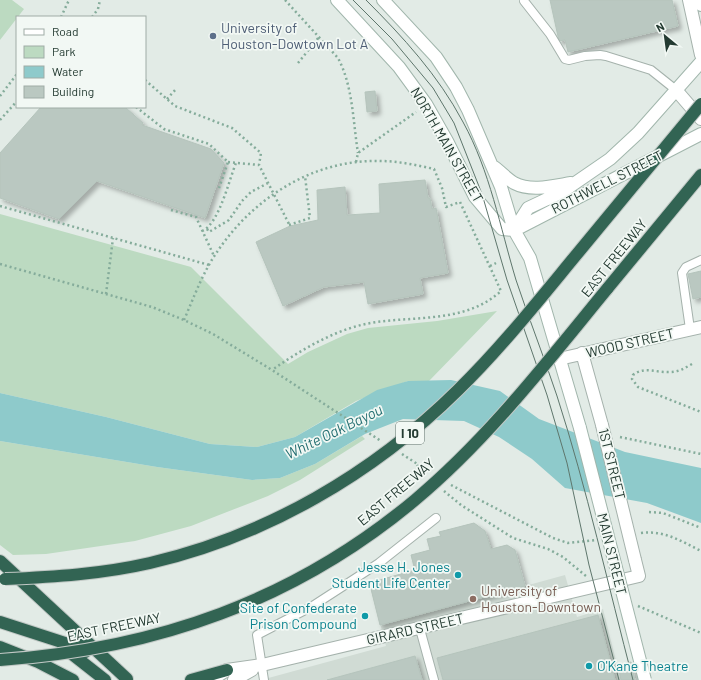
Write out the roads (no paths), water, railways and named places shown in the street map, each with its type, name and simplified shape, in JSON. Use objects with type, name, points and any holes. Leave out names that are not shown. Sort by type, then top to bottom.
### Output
[{"type":"highway","name":"I 10","points":[[2,579],[59,577],[118,570],[196,550],[267,523],[330,490],[358,472],[430,416],[458,390],[493,353],[701,104]]},
{"type":"highway","name":"EAST FREEWAY","points":[[0,660],[29,658],[140,639],[239,608],[315,570],[378,528],[427,489],[506,409],[552,357],[701,175]]},
{"type":"highway","points":[[0,561],[128,679]]},
{"type":"highway","points":[[0,622],[68,644],[94,657],[128,679]]},
{"type":"highway","points":[[35,633],[63,647],[105,680]]},
{"type":"highway","points":[[0,647],[38,662],[73,680]]},
{"type":"highway","points":[[0,664],[29,658]]},
{"type":"highway","points":[[191,680],[231,675]]},
{"type":"main road","name":"NORTH MAIN STREET","points":[[337,0],[399,67],[426,104],[447,141],[474,197],[502,229],[514,230]]},
{"type":"main road","name":"NORTH MAIN STREET","points":[[383,0],[436,57],[446,71],[468,110],[501,187],[514,230],[530,258],[580,428]]},
{"type":"main road","points":[[689,0],[701,55]]},
{"type":"main road","points":[[695,0],[701,5]]},
{"type":"main road","points":[[514,230],[528,208],[578,182],[610,159],[638,133],[701,62]]},
{"type":"main road","points":[[676,90],[701,119]]},
{"type":"main road","name":"ROTHWELL STREET","points":[[514,230],[701,134]]},
{"type":"main road","points":[[492,165],[513,182],[521,186],[540,188],[578,182]]},
{"type":"main road","name":"WOOD STREET","points":[[559,359],[695,328]]},
{"type":"main road","name":"1ST STREET","points":[[582,353],[602,425],[639,576]]},
{"type":"main road","name":"MAIN STREET","points":[[580,428],[645,680]]},
{"type":"main road","name":"GIRARD STREET","points":[[209,680],[262,665],[639,576]]},
{"type":"lane","points":[[524,1],[550,34],[565,59],[569,60],[600,55],[606,56],[651,70],[676,90]]},
{"type":"lane","points":[[695,328],[682,273],[686,267],[701,260]]},
{"type":"lane","points":[[264,680],[257,635],[311,607],[373,567],[436,518]]},
{"type":"lane","points":[[420,628],[434,680]]},
{"type":"water","name":"White Oak Bayou","points":[[451,380],[500,391],[539,419],[625,452],[701,468],[701,523],[647,503],[565,488],[532,459],[499,437],[464,421],[403,419],[365,434],[315,464],[280,478],[252,480],[157,467],[0,441],[0,393],[106,417],[210,444],[257,447],[295,437],[377,390],[408,381]]},
{"type":"tram line","points":[[353,0],[392,39],[433,88],[454,123],[482,194],[507,280],[547,395],[567,463],[589,565],[619,680]]},
{"type":"tram line","points":[[366,0],[406,42],[431,72],[463,122],[480,160],[494,200],[516,280],[568,431],[588,502],[633,680]]},
{"type":"place","name":"University of Houston-Dowtown Lot A","points":[[213,36]]},
{"type":"place","name":"Jesse H. Jones Student Life Center","points":[[458,575]]},
{"type":"place","name":"University of Houston-Downtown","points":[[473,599]]},
{"type":"place","name":"Site of Confederate Prison Compound","points":[[365,616]]},
{"type":"place","name":"O'Kane Theatre","points":[[589,666]]}]
